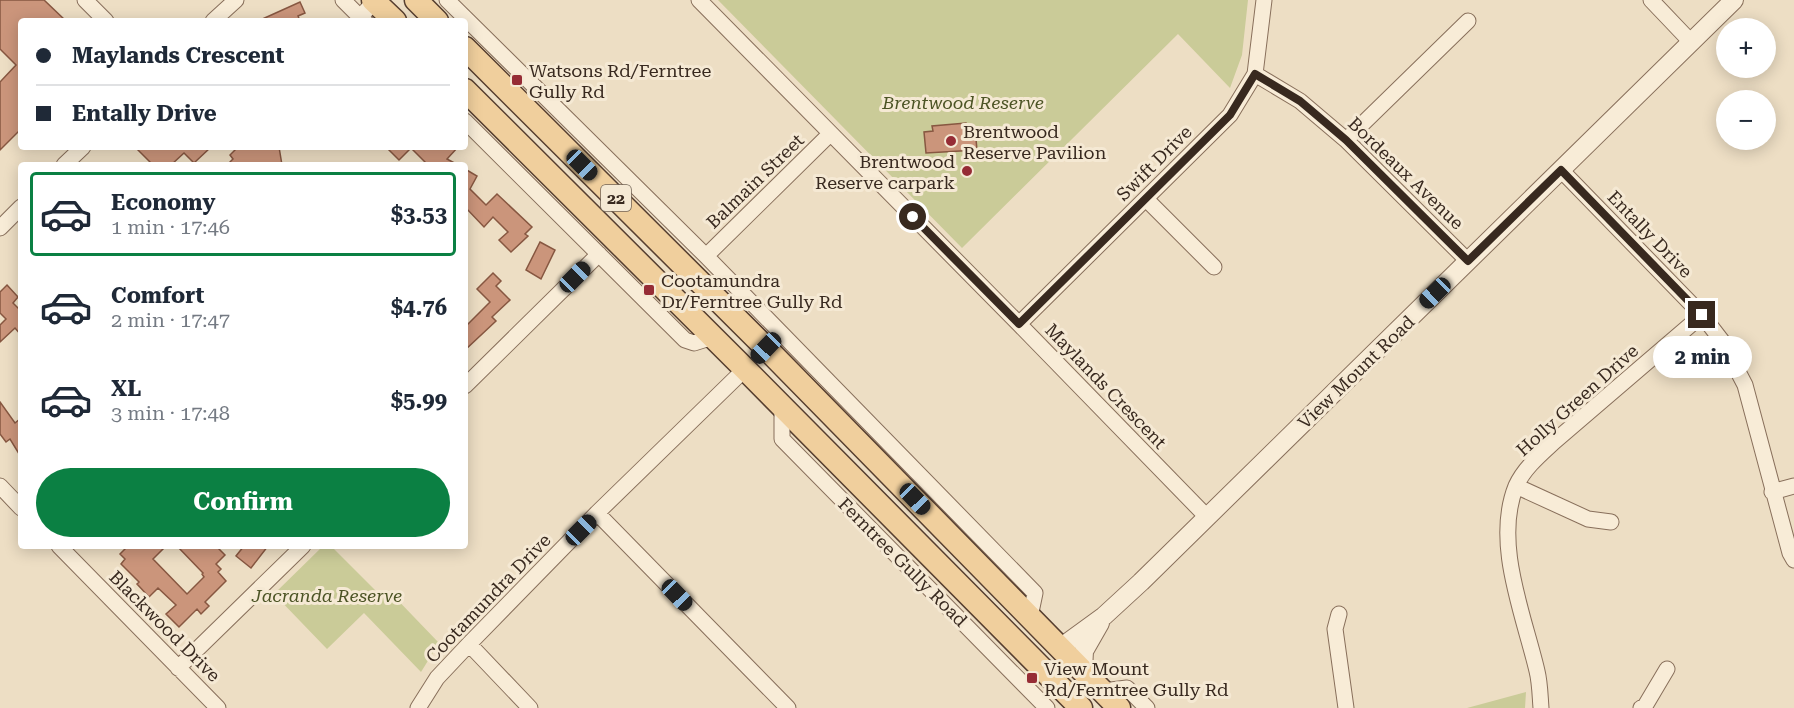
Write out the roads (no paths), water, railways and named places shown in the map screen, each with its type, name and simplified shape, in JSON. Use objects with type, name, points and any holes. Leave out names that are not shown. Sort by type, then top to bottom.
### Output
[{"type":"main road","points":[[416,0],[434,18]]},
{"type":"main road","points":[[368,10],[388,18]]},
{"type":"main road","name":"22","points":[[468,51],[766,348],[1119,708]]},
{"type":"main road","name":"Ferntree Gully Road","points":[[468,93],[746,369],[1081,708]]},
{"type":"main road","points":[[746,369],[766,348]]},
{"type":"main road","points":[[1048,674],[1060,648]]},
{"type":"street","points":[[85,0],[103,18]]},
{"type":"street","points":[[216,18],[236,0]]},
{"type":"street","points":[[344,0],[368,10]]},
{"type":"street","points":[[447,0],[460,18]]},
{"type":"street","name":"Maylands Crescent","points":[[699,0],[1207,518]]},
{"type":"street","name":"Swift Drive","points":[[1019,324],[1230,115],[1255,74],[1264,0]]},
{"type":"street","points":[[1651,0],[1691,42]]},
{"type":"street","name":"View Mount Road","points":[[1060,648],[1104,616],[1207,518],[1734,0]]},
{"type":"street","points":[[1346,140],[1468,21]]},
{"type":"street","points":[[468,28],[706,256],[1035,593],[1030,617]]},
{"type":"street","name":"Bordeaux Avenue","points":[[1255,74],[1300,101],[1346,140],[1468,261]]},
{"type":"street","points":[[468,124],[685,340],[694,343],[713,337]]},
{"type":"street","name":"Balmain Street","points":[[706,256],[830,134]]},
{"type":"street","points":[[67,162],[80,150]]},
{"type":"street","name":"Entally Drive","points":[[1561,170],[1702,315],[1722,341],[1745,385],[1772,492],[1794,561]]},
{"type":"street","points":[[1146,199],[1214,267]]},
{"type":"street","points":[[0,228],[18,210]]},
{"type":"street","points":[[468,383],[599,254]]},
{"type":"street","name":"Holly Green Drive","points":[[1541,708],[1538,675],[1512,573],[1506,524],[1516,486],[1539,456],[1702,315]]},
{"type":"street","name":"Cootamundra Drive","points":[[418,708],[437,678],[468,644],[597,513],[746,369]]},
{"type":"street","name":"Ferntree Gully Road","points":[[782,406],[782,439],[1047,708]]},
{"type":"street","points":[[0,486],[18,504]]},
{"type":"street","points":[[1516,486],[1588,519],[1611,522]]},
{"type":"street","points":[[1772,492],[1794,486]]},
{"type":"street","points":[[597,513],[788,708]]},
{"type":"street","name":"Blackwood Drive","points":[[62,549],[218,708]]},
{"type":"street","points":[[178,668],[300,549]]},
{"type":"street","points":[[962,621],[979,604]]},
{"type":"street","points":[[1339,614],[1335,629],[1346,708]]},
{"type":"street","name":"View Mount Road","points":[[1083,670],[1084,651],[1104,616]]},
{"type":"street","points":[[468,644],[530,708]]},
{"type":"street","points":[[1641,708],[1645,706],[1667,669]]},
{"type":"street","points":[[1103,691],[1127,688],[1147,708]]},
{"type":"place","name":"Watsons Rd/Ferntree Gully Rd","points":[[517,80]]},
{"type":"place","name":"Brentwood Reserve Pavilion","points":[[951,141]]},
{"type":"place","name":"Brentwood Reserve carpark","points":[[967,171]]},
{"type":"place","name":"Cootamundra Dr/Ferntree Gully Rd","points":[[649,290]]},
{"type":"place","name":"View Mount Rd/Ferntree Gully Rd","points":[[1032,678]]},
{"type":"park label","name":"Brentwood Reserve","points":[[963,102]]},
{"type":"park label","name":"Jacranda Reserve","points":[[327,595]]}]
